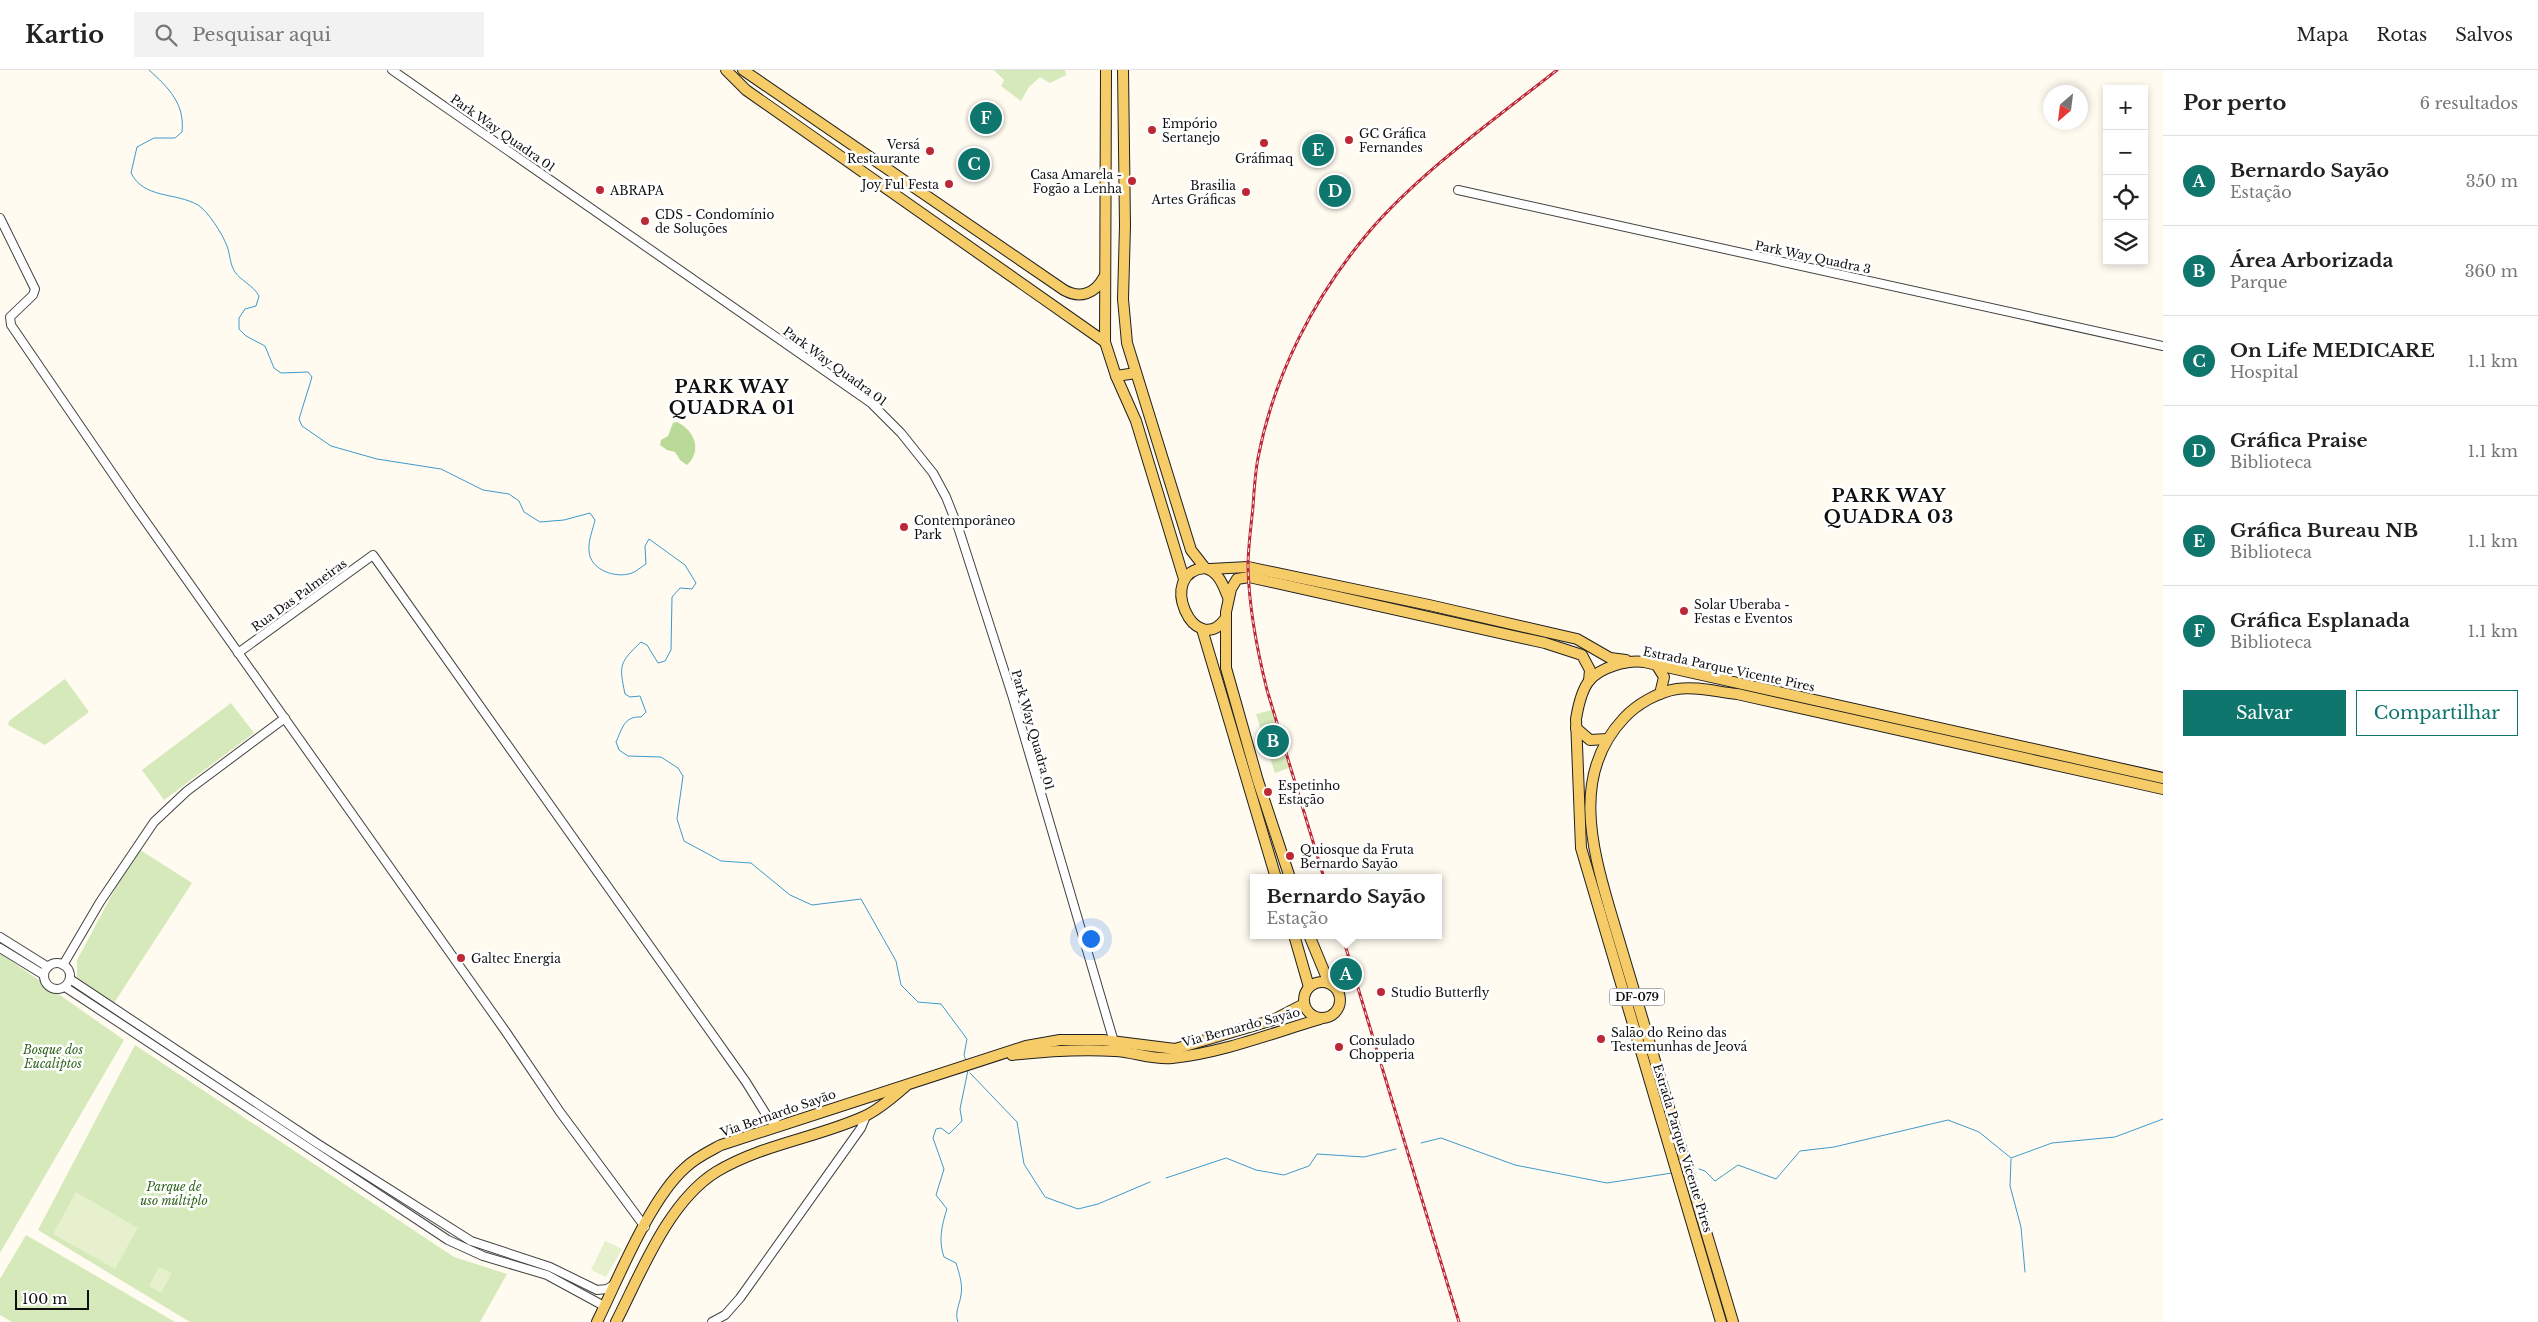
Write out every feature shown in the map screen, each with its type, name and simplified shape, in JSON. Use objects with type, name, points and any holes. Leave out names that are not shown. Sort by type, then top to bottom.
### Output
[{"type":"main road","points":[[726,70],[746,90],[946,228],[964,243],[1105,342]]},
{"type":"main road","points":[[743,70],[1069,293],[1078,295],[1096,289],[1104,276]]},
{"type":"main road","points":[[1106,70],[1105,342],[1116,376],[1136,421],[1184,579],[1181,594],[1185,610],[1194,624],[1202,629],[1213,630],[1219,628],[1225,619]]},
{"type":"main road","points":[[1123,70],[1125,226],[1123,299],[1126,334],[1136,373],[1191,550],[1223,583],[1228,597]]},
{"type":"main road","points":[[800,128],[808,124],[812,116]]},
{"type":"main road","points":[[814,137],[816,130],[823,124]]},
{"type":"main road","points":[[946,228],[958,223],[956,216]]},
{"type":"main road","points":[[1106,222],[1114,227],[1125,226]]},
{"type":"main road","points":[[964,243],[964,233],[968,228],[972,227]]},
{"type":"main road","points":[[1106,242],[1114,238],[1125,241]]},
{"type":"main road","points":[[1038,295],[1049,287],[1047,279]]},
{"type":"main road","points":[[1116,376],[1136,373]]},
{"type":"main road","points":[[1184,579],[1191,572],[1207,568],[1248,567],[1430,605],[1577,639],[1610,658],[1632,661]]},
{"type":"main road","points":[[1289,874],[1232,695],[1226,668],[1225,619],[1228,597],[1234,583],[1242,577],[1545,643],[1582,655],[1590,670],[1589,681]]},
{"type":"main road","points":[[1202,629],[1275,874]]},
{"type":"main road","name":"Estrada Parque Vicente Pires","points":[[1721,1322],[1581,848],[1576,728],[1578,705],[1589,681],[1606,670],[1632,661],[1656,664],[2163,778]]},
{"type":"main road","points":[[1656,664],[1664,677],[1660,694]]},
{"type":"main road","name":"Estrada Parque Vicente Pires","points":[[1733,1322],[1653,1055],[1593,845],[1590,819],[1591,790],[1594,769],[1607,738],[1630,711],[1660,694],[1675,689],[1694,688],[1737,694],[2163,789]]},
{"type":"main road","points":[[1576,728],[1590,740],[1607,738]]},
{"type":"main road","points":[[1295,939],[1309,987]]},
{"type":"main road","points":[[1311,939],[1329,984]]},
{"type":"main road","points":[[1319,982],[1329,984],[1336,989],[1340,996],[1340,1005],[1335,1013],[1328,1018],[1320,1019],[1307,1011],[1304,1004],[1304,995],[1309,987],[1319,982]]},
{"type":"main road","name":"Via Bernardo Sayão","points":[[597,1322],[647,1222],[670,1184],[696,1160],[721,1145],[773,1124],[857,1100],[1026,1046],[1052,1041],[1103,1040],[1175,1049],[1273,1020],[1304,1004]]},
{"type":"main road","name":"Via Bernardo Sayão","points":[[984,1060],[1066,1049],[1118,1051],[1159,1058],[1172,1058],[1206,1052],[1320,1019]]},
{"type":"main road","points":[[1638,1040],[1646,1055],[1653,1055]]},
{"type":"main road","points":[[1647,1072],[1654,1072],[1661,1082]]},
{"type":"main road","name":"Via Bernardo Sayão","points":[[616,1322],[664,1230],[683,1202],[715,1172],[755,1153],[866,1116],[910,1083]]},
{"type":"main road","points":[[857,1100],[862,1104],[866,1116]]},
{"type":"street","name":"Park Way Quadra 01","points":[[392,70],[871,403],[901,432],[921,457],[946,497],[959,530],[1013,698],[1114,1042]]},
{"type":"street","name":"Park Way Quadra 3","points":[[1458,190],[2163,346]]},
{"type":"street","points":[[0,218],[35,289],[33,295],[10,317],[11,325],[134,505],[560,1112],[608,1178],[638,1215],[647,1222]]},
{"type":"street","name":"Rua Das Palmeiras","points":[[238,653],[373,555],[746,1082],[773,1124]]},
{"type":"street","points":[[63,965],[100,902],[154,822],[187,791],[285,718]]},
{"type":"street","points":[[0,937],[48,967]]},
{"type":"street","points":[[0,948],[44,975]]},
{"type":"street","points":[[70,979],[65,987],[57,989],[51,988],[46,982],[44,975],[48,967],[55,964],[63,965],[68,970],[70,979],[448,1240],[467,1250],[547,1275],[604,1306]]},
{"type":"street","points":[[65,987],[471,1241],[550,1267],[597,1290],[607,1289],[615,1284]]},
{"type":"street","points":[[712,1322],[725,1315],[740,1298],[861,1128],[866,1116]]},
{"type":"street","points":[[507,1263],[510,1255]]},
{"type":"green space","points":[[994,70],[1065,70],[1066,75],[1050,83],[1040,77],[1029,87],[1021,101],[1001,86],[1004,80]]},
{"type":"green space","points":[[677,422],[688,430],[694,441],[695,453],[687,465],[680,460],[675,452],[667,450],[660,445],[661,440],[668,436],[673,423]]},
{"type":"green space","points":[[65,679],[89,712],[45,745],[8,725],[9,721]]},
{"type":"green space","points":[[231,703],[254,733],[164,800],[142,770]]},
{"type":"green space","points":[[1272,710],[1289,768],[1275,773],[1256,714]]},
{"type":"green space","points":[[137,848],[192,883],[114,1003],[77,977],[77,960]]},
{"type":"green space","name":"Bosque dos Eucaliptos","points":[[0,953],[124,1040],[0,1253]]},
{"type":"green space","name":"Parque de uso múltiplo","points":[[135,1045],[454,1257],[507,1274],[480,1322],[190,1322],[38,1230]]},
{"type":"green space","points":[[76,1192],[138,1228],[115,1269],[53,1234]]},
{"type":"green space","points":[[26,1235],[175,1322],[12,1322],[0,1315],[0,1279]]},
{"type":"green space","points":[[605,1241],[622,1249],[606,1277],[591,1270]]},
{"type":"green space","points":[[159,1267],[172,1273],[161,1293],[149,1286]]},
{"type":"waterway","points":[[149,70],[174,97],[181,113],[182,132],[175,138],[154,138],[137,147],[131,173],[137,181],[152,191],[198,205],[215,224],[227,246],[235,272],[259,296],[256,306],[245,309],[239,318],[239,329],[246,336],[265,346],[274,368],[281,373],[308,372],[312,377],[299,419],[302,426],[331,446],[377,459],[441,469],[483,490],[509,494],[519,501],[524,512],[540,522],[564,520],[590,513],[595,520],[589,543],[590,558],[599,568],[612,574],[626,575],[646,564],[645,546],[649,539],[685,565],[696,583],[692,589],[680,588],[672,597],[671,650],[665,661],[658,663],[647,645],[641,642],[628,655],[622,665],[625,694],[630,697],[640,696],[646,712],[641,717],[635,717],[624,724],[616,742],[619,750],[628,756],[661,757],[678,768],[683,776],[677,819],[684,841],[721,861],[751,863],[790,895],[812,905],[861,899],[896,961],[901,985],[918,1002],[941,1004],[967,1039],[964,1055],[966,1061]]},
{"type":"waterway","points":[[958,1322],[957,1315],[961,1283],[956,1263],[944,1257],[942,1251],[941,1233],[947,1209],[936,1195],[944,1169],[933,1138],[936,1129],[941,1128],[949,1134],[962,1121],[960,1109],[968,1070]]},
{"type":"waterway","points":[[970,1073],[1017,1122],[1024,1164],[1045,1197],[1078,1209],[1098,1204],[1150,1182]]},
{"type":"waterway","points":[[1699,1169],[1705,1171],[1715,1181],[1738,1165],[1776,1179],[1800,1151],[1834,1147],[1948,1120],[1979,1132],[2011,1158],[2052,1143],[2115,1137],[2163,1119]]},
{"type":"waterway","points":[[1421,1143],[1441,1138],[1515,1165],[1607,1183],[1672,1173]]},
{"type":"waterway","points":[[1166,1178],[1226,1158],[1256,1170],[1284,1175],[1309,1166],[1317,1154],[1364,1157],[1396,1149]]},
{"type":"waterway","points":[[2011,1159],[2010,1186],[2021,1227],[2025,1272]]},
{"type":"railway","points":[[1323,874],[1267,690],[1252,613],[1248,552],[1256,470],[1265,427],[1274,397],[1299,338],[1330,283],[1368,233],[1410,189],[1434,168],[1483,127],[1557,70]]},
{"type":"railway","points":[[1343,939],[1459,1322]]},
{"type":"place","name":"Gráfica Esplanada","points":[[986,118]]},
{"type":"place","name":"Empório Sertanejo","points":[[1152,130]]},
{"type":"place","name":"GC Gráfica Fernandes","points":[[1349,140]]},
{"type":"place","name":"Gráfimaq","points":[[1264,143]]},
{"type":"place","name":"Gráfica Bureau NB","points":[[1318,150]]},
{"type":"place","name":"Versá Restaurante","points":[[930,151]]},
{"type":"place","name":"On Life MEDICARE","points":[[974,164]]},
{"type":"place","name":"Casa Amarela - Fogão a Lenha","points":[[1132,181]]},
{"type":"place","name":"Joy Ful Festa","points":[[949,184]]},
{"type":"place","name":"ABRAPA","points":[[600,190]]},
{"type":"place","name":"Gráfica Praise","points":[[1335,191]]},
{"type":"place","name":"Brasilia Artes Gráficas","points":[[1246,192]]},
{"type":"place","name":"CDS - Condomínio de Soluções","points":[[645,221]]},
{"type":"place","name":"Contemporâneo Park","points":[[904,527]]},
{"type":"place","name":"Solar Uberaba - Festas e Eventos","points":[[1684,611]]},
{"type":"place","name":"Área Arborizada","points":[[1273,741]]},
{"type":"place","name":"Espetinho Estação","points":[[1268,792]]},
{"type":"place","name":"Quiosque da Fruta Bernardo Sayão","points":[[1290,856]]},
{"type":"place","name":"Galtec Energia","points":[[461,958]]},
{"type":"place","name":"Bernardo Sayão","points":[[1346,974]]},
{"type":"place","name":"Studio Butterfly","points":[[1381,992]]},
{"type":"place","name":"Salão do Reino das Testemunhas de Jeová","points":[[1601,1039]]},
{"type":"place","name":"Consulado Chopperia","points":[[1339,1047]]},
{"type":"district","name":"PARK WAY QUADRA 01","points":[[732,397]]},
{"type":"district","name":"PARK WAY QUADRA 03","points":[[1889,506]]}]
